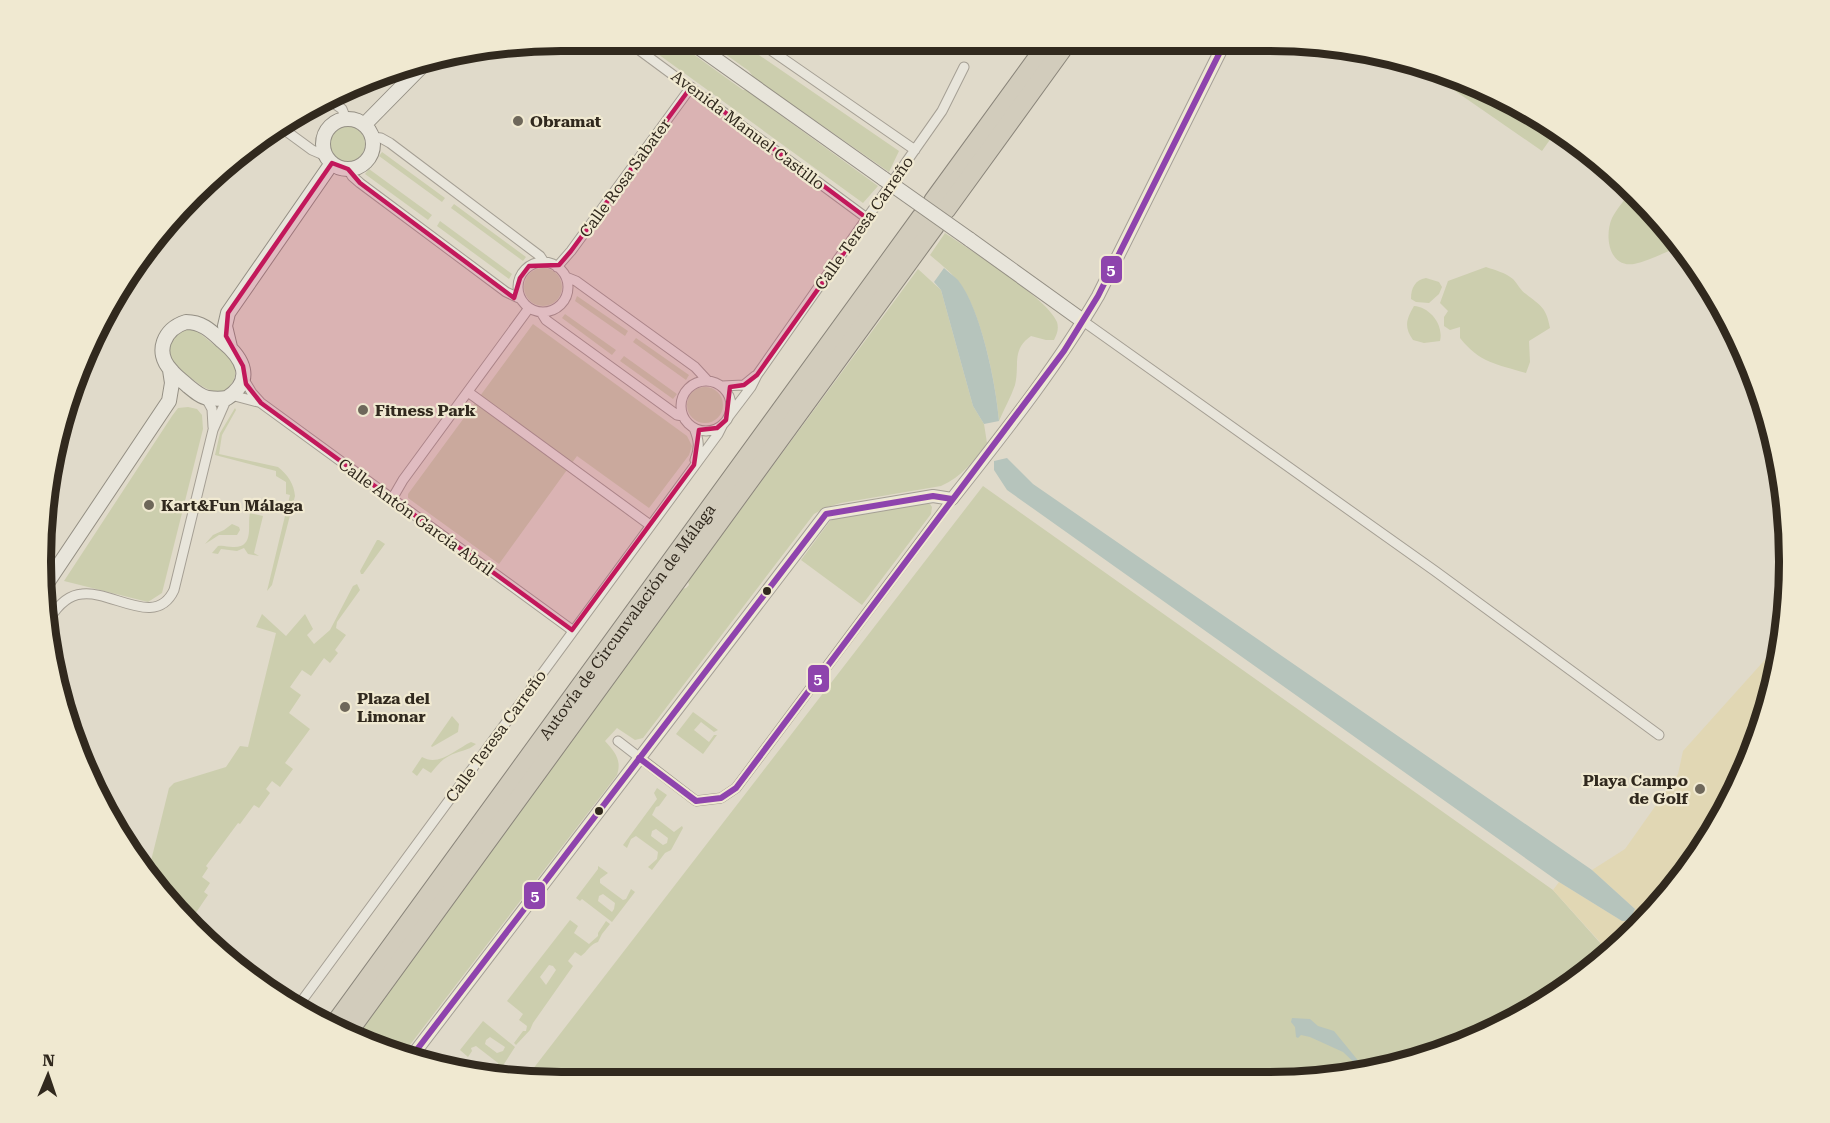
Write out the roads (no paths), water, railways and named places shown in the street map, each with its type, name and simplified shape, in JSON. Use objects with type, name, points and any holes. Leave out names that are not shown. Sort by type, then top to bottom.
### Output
[{"type":"highway","points":[[1043,51],[940,206],[1061,51]]},
{"type":"highway","name":"Autovía de Circunvalación de Málaga","points":[[338,1020],[928,222],[352,1027]]},
{"type":"main road","points":[[704,51],[1083,321]]},
{"type":"main road","points":[[364,125],[416,72]]},
{"type":"main road","points":[[346,119],[353,119],[364,125],[372,137],[373,145],[368,159],[356,168],[348,169],[329,160],[323,148],[326,132],[331,125],[346,119]]},
{"type":"main road","points":[[230,347],[225,326],[228,313],[329,160]]},
{"type":"main road","points":[[169,401],[172,383],[170,370],[162,350],[168,332],[175,326],[186,322],[200,324],[228,313]]},
{"type":"main road","points":[[51,576],[169,401],[176,396],[229,397],[239,388],[243,378],[243,366],[238,356],[200,324]]},
{"type":"main road","points":[[170,370],[201,395]]},
{"type":"street","name":"Avenida Manuel Castillo","points":[[641,51],[868,219]]},
{"type":"street","points":[[772,51],[915,150]]},
{"type":"street","points":[[618,741],[696,801],[721,798],[736,788],[1023,406],[1083,321],[1098,296],[1220,51]]},
{"type":"street","name":"Calle Teresa Carreño","points":[[302,1001],[718,434],[942,111],[964,68]]},
{"type":"street","name":"Calle Rosa Sabater","points":[[557,267],[691,87]]},
{"type":"street","points":[[335,104],[342,109],[346,119]]},
{"type":"street","points":[[287,131],[329,160]]},
{"type":"street","points":[[372,137],[381,138],[390,143],[540,256],[544,262],[557,267],[566,277],[576,281],[695,367],[707,380],[722,386],[744,385],[757,375]]},
{"type":"street","points":[[348,169],[360,183],[506,292],[521,299],[529,308],[541,312],[549,311],[563,302],[568,285],[566,277]]},
{"type":"street","points":[[521,299],[518,285],[524,271],[529,266],[544,262]]},
{"type":"street","points":[[392,499],[403,480],[529,308]]},
{"type":"street","points":[[541,312],[546,321],[677,415],[683,416]]},
{"type":"street","points":[[1083,321],[1444,578],[1659,735]]},
{"type":"street","name":"Calle Antón García Abril","points":[[243,378],[261,403],[572,630]]},
{"type":"street","points":[[707,380],[691,385],[685,391],[681,408],[683,416],[694,428],[709,430],[726,420],[730,400],[722,386]]},
{"type":"street","points":[[468,392],[650,525]]},
{"type":"street","points":[[201,395],[212,409],[213,430]]},
{"type":"street","points":[[54,613],[58,606],[82,593],[150,608],[162,606],[170,600],[213,430],[229,397]]},
{"type":"street","name":"Calle Antón García Abril","points":[[229,397],[261,403]]},
{"type":"street","name":"Calle Teresa Carreño","points":[[694,428],[699,440],[699,450],[694,465]]},
{"type":"street","points":[[416,1051],[826,514],[933,496],[952,500]]},
{"type":"place","name":"Obramat","points":[[518,121]]},
{"type":"place","name":"Fitness Park","points":[[363,410]]},
{"type":"place","name":"Kart&Fun Málaga","points":[[149,505]]},
{"type":"place","name":"Plaza del Limonar","points":[[345,707]]},
{"type":"place","name":"Playa Campo de Golf","points":[[1700,789]]}]
